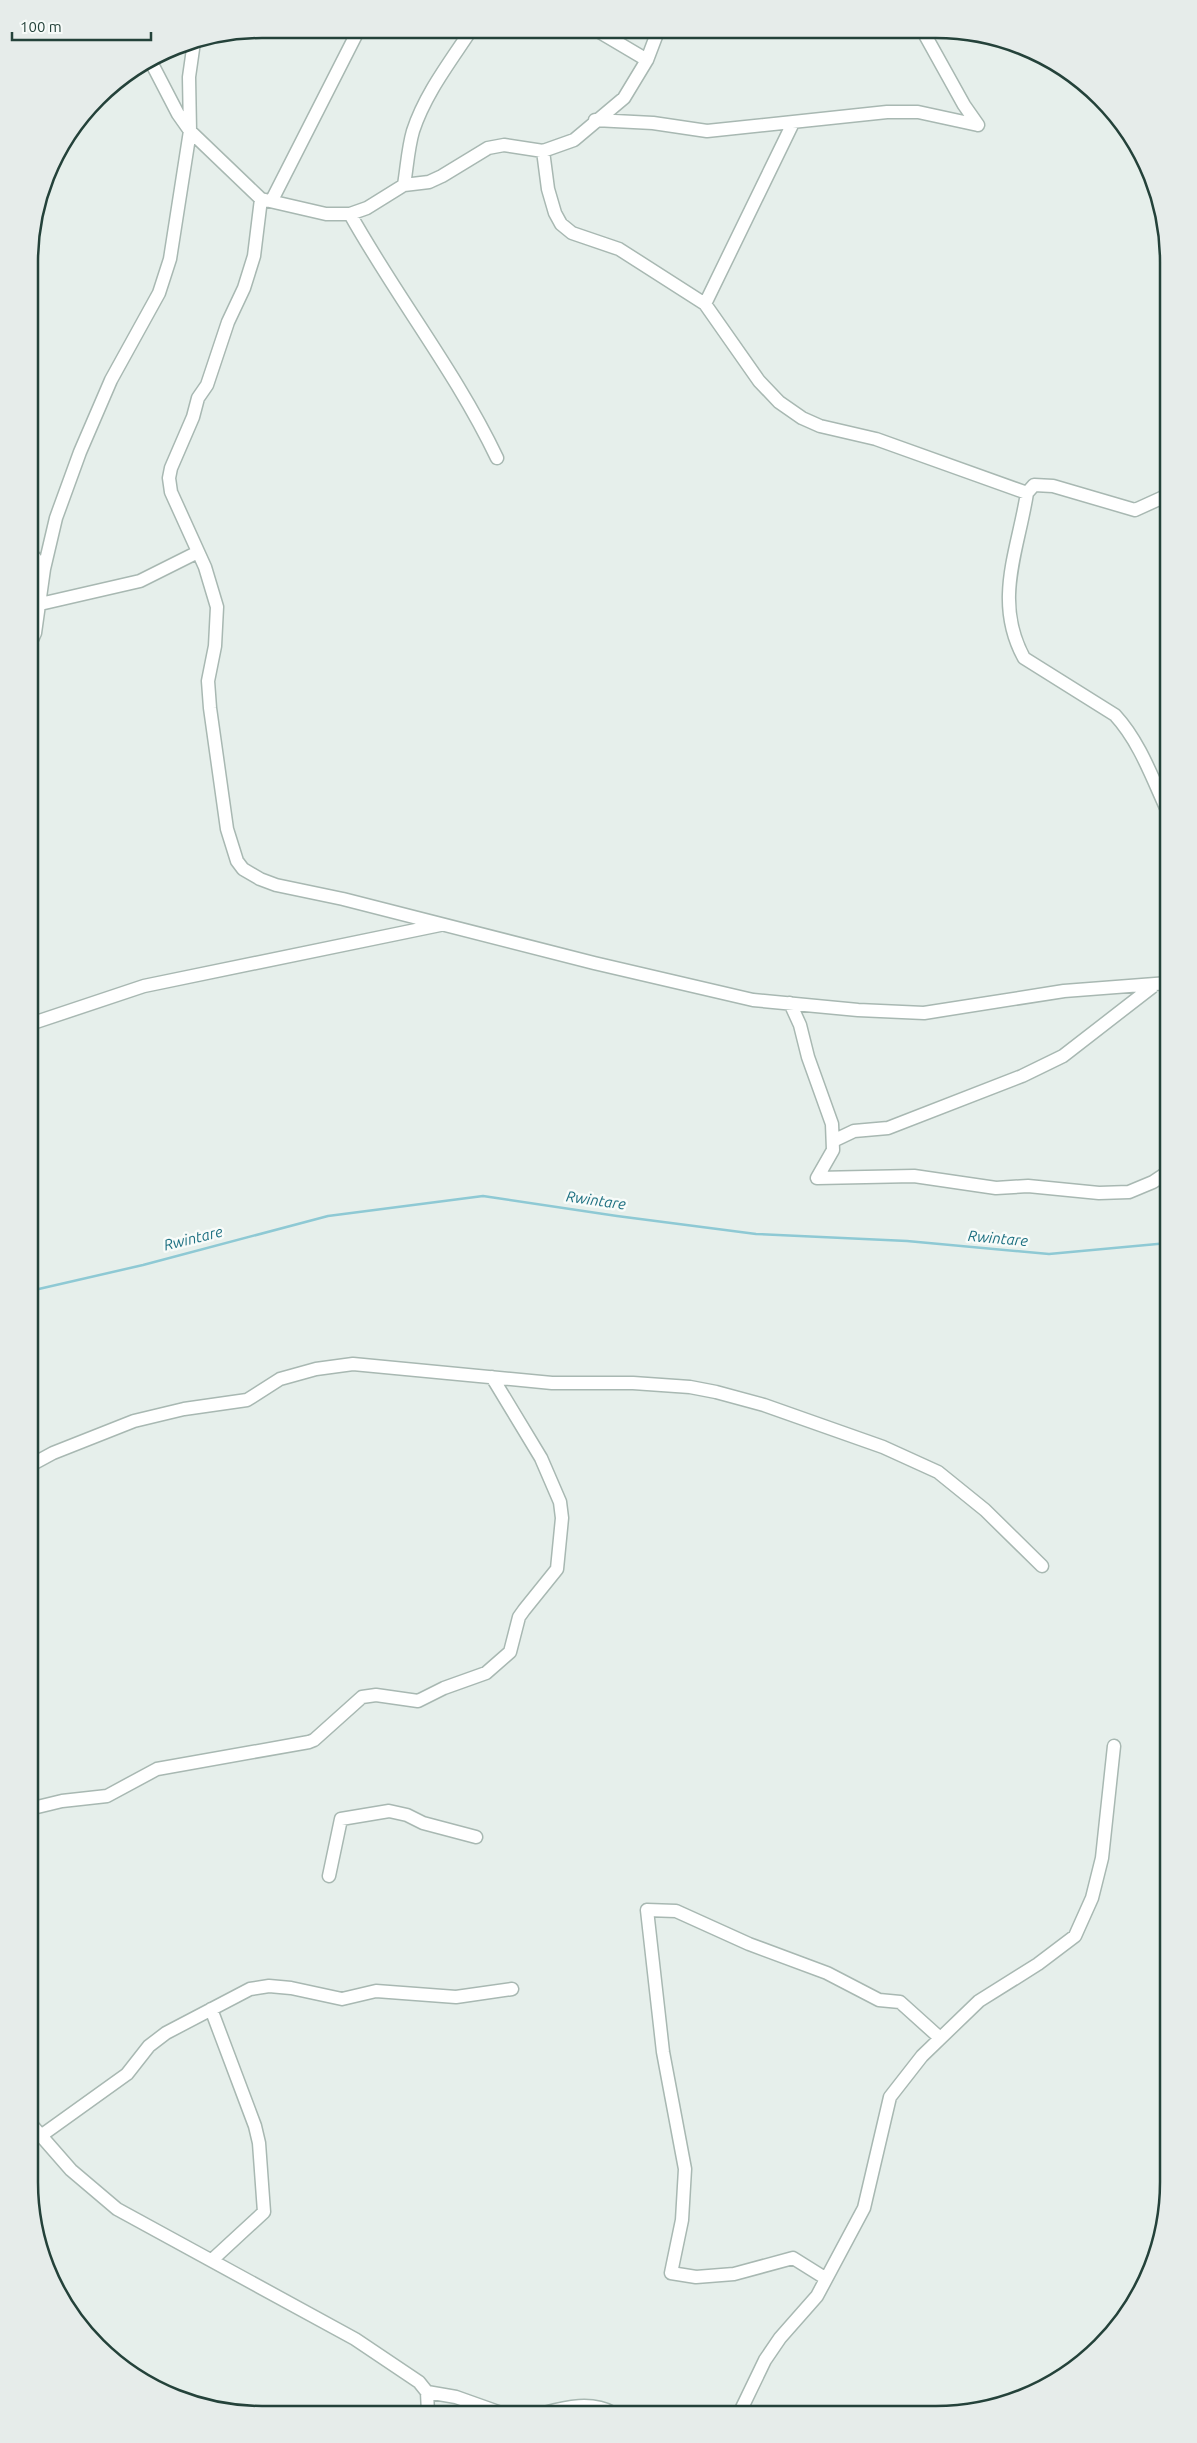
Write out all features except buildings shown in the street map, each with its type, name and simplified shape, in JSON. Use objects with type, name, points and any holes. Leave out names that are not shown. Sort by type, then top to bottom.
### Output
[{"type":"street","points":[[354,38],[267,200],[254,256],[244,288],[228,322],[207,385],[198,398],[170,473],[171,492],[198,552],[217,607],[215,646],[208,681],[210,708],[227,829],[237,861],[242,869],[276,885],[343,899],[442,925],[753,1000],[858,1010],[924,1012],[1064,990],[1160,985]]},
{"type":"street","points":[[404,185],[412,134],[419,116],[440,77],[466,38]]},
{"type":"street","points":[[610,38],[647,60]]},
{"type":"street","points":[[153,66],[178,114],[190,131],[267,200],[326,214],[350,214],[367,208],[404,185],[429,182],[442,176],[488,148],[504,145],[543,151],[574,140],[595,120],[624,98],[647,60],[655,38]]},
{"type":"street","points":[[595,120],[653,124],[707,131],[887,112],[918,112],[978,125],[964,105],[927,38]]},
{"type":"street","points":[[38,612],[44,569],[56,518],[80,452],[111,380],[159,293],[170,259],[190,131],[189,76],[193,48]]},
{"type":"street","points":[[705,304],[793,123]]},
{"type":"street","points":[[543,151],[548,189],[555,213],[562,224],[572,233],[619,249],[705,304],[759,381],[779,402],[802,418],[820,426],[876,439],[1027,493]]},
{"type":"street","points":[[350,214],[379,266],[456,381],[497,458]]},
{"type":"street","points":[[1160,499],[1136,510],[1046,485],[1034,485],[1027,493],[1009,576],[1011,624],[1016,642],[1024,658],[1115,715],[1125,726],[1160,796]]},
{"type":"street","points":[[40,604],[140,581],[198,552]]},
{"type":"street","points":[[38,562],[44,569]]},
{"type":"street","points":[[38,1021],[144,986],[442,925]]},
{"type":"street","points":[[833,1141],[854,1131],[888,1128],[1022,1076],[1063,1056],[1154,986]]},
{"type":"street","points":[[790,1004],[800,1025],[808,1056],[832,1124],[833,1150],[817,1178],[914,1176],[996,1188],[1028,1186],[1098,1193],[1129,1192],[1160,1177]]},
{"type":"street","points":[[38,1461],[53,1453],[134,1421],[184,1409],[247,1400],[280,1379],[316,1369],[354,1364],[552,1383],[633,1382],[690,1387],[764,1405],[883,1447],[938,1472],[985,1510],[1042,1566]]},
{"type":"street","points":[[38,1807],[62,1801],[107,1796],[157,1769],[310,1742],[362,1697],[376,1695],[418,1701],[444,1688],[486,1673],[495,1667],[510,1652],[520,1617],[524,1610],[557,1569],[562,1518],[560,1502],[546,1468],[492,1377]]},
{"type":"street","points":[[743,2406],[765,2360],[780,2338],[817,2296],[864,2208],[890,2097],[922,2056],[979,2001],[1038,1964],[1075,1936],[1092,1898],[1102,1858],[1114,1746]]},
{"type":"street","points":[[329,1876],[341,1819],[389,1811],[423,1823],[476,1836]]},
{"type":"street","points":[[825,2278],[793,2258],[734,2274],[696,2277],[671,2273],[682,2220],[685,2169],[663,2052],[647,1910],[676,1911],[749,1944],[827,1973],[879,2000],[900,2002],[940,2038]]},
{"type":"street","points":[[42,2135],[127,2074],[149,2046],[159,2038],[250,1989],[269,1986],[342,1999],[376,1990],[456,1997],[512,1989]]},
{"type":"street","points":[[211,2009],[255,2126],[259,2143],[264,2212],[212,2260]]},
{"type":"street","points":[[38,2131],[71,2170],[118,2209],[355,2339],[419,2382],[427,2392],[428,2406]]},
{"type":"street","points":[[427,2392],[456,2397],[481,2406]]},
{"type":"waterway","name":"Rwintare","points":[[38,1289],[143,1265],[328,1216],[483,1196],[756,1234],[907,1241],[1049,1254],[1160,1244]]}]
